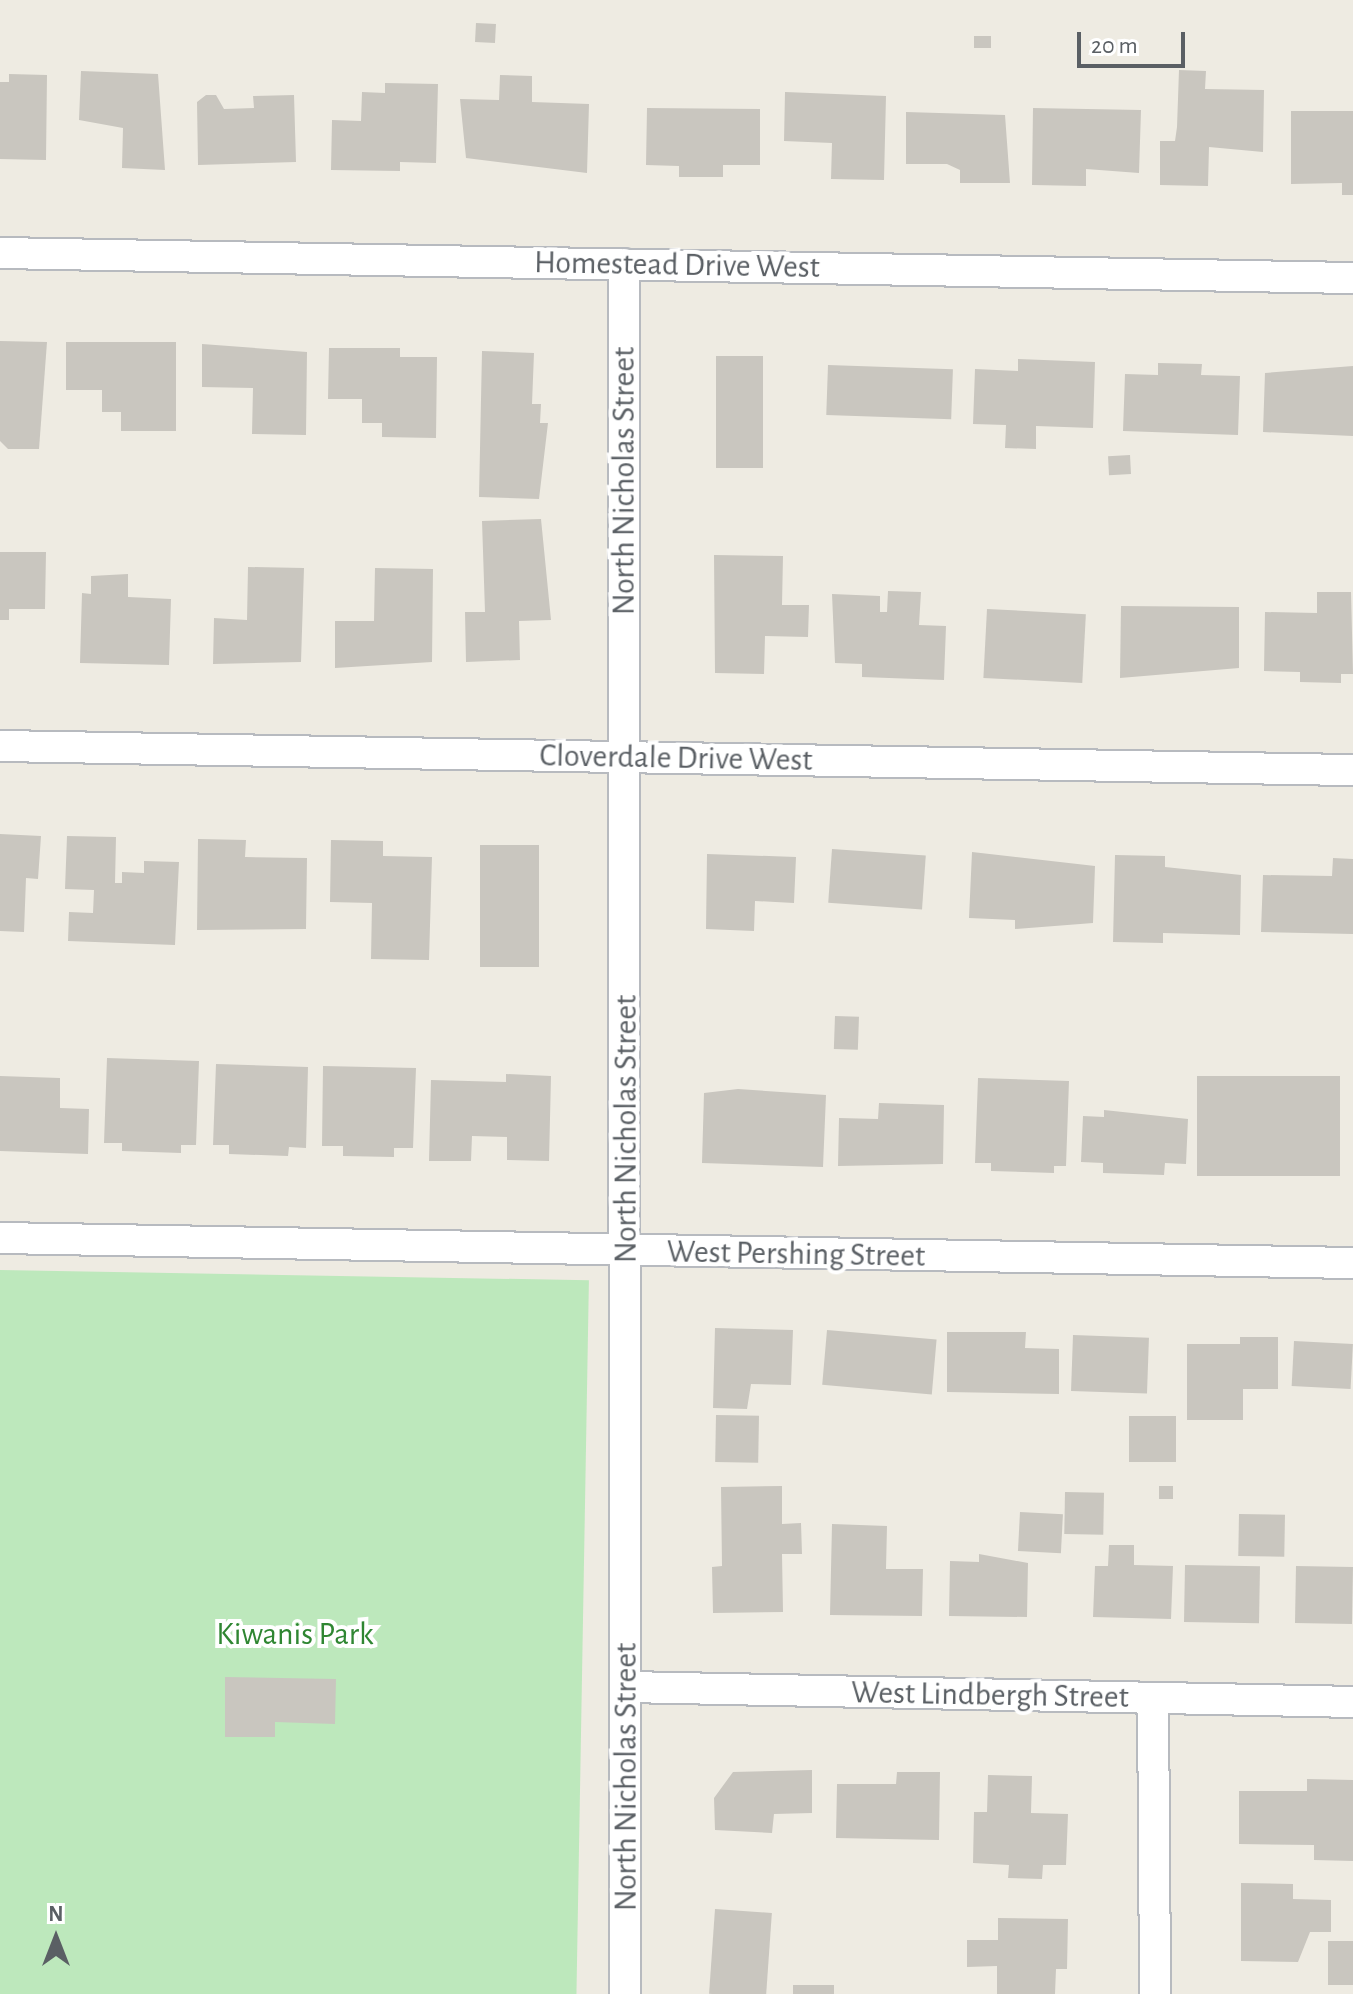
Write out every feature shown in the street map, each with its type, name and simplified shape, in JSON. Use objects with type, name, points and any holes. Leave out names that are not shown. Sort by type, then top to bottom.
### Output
[{"type":"street","name":"Homestead Drive West","points":[[0,253],[1353,278]]},
{"type":"street","name":"North Nicholas Street","points":[[624,264],[623,758],[627,1251],[625,1994]]},
{"type":"street","name":"Cloverdale Drive West","points":[[0,746],[1353,770]]},
{"type":"street","name":"West Pershing Street","points":[[0,1238],[1353,1263]]},
{"type":"street","name":"West Lindbergh Street","points":[[627,1687],[1353,1702]]},
{"type":"street","points":[[1153,1698],[1155,1994]]},
{"type":"green space","name":"Kiwanis Park","points":[[0,1270],[589,1280],[576,1994],[0,1994]]},
{"type":"building","points":[[476,23],[496,24],[495,43],[475,42]]},
{"type":"building","points":[[974,36],[991,36],[991,48],[974,48]]},
{"type":"building","points":[[1179,70],[1206,71],[1205,89],[1264,90],[1263,152],[1209,147],[1208,186],[1160,185],[1160,141],[1175,141]]},
{"type":"building","points":[[81,71],[158,74],[165,170],[122,168],[123,128],[79,120]]},
{"type":"building","points":[[9,74],[47,75],[46,160],[0,159],[0,82],[9,82]]},
{"type":"building","points":[[500,75],[532,76],[532,102],[589,104],[587,173],[466,158],[460,99],[499,100]]},
{"type":"building","points":[[385,83],[438,84],[436,163],[400,162],[400,171],[331,170],[332,120],[361,121],[362,92],[385,93]]},
{"type":"building","points":[[785,92],[886,96],[884,180],[831,179],[832,143],[784,141]]},
{"type":"building","points":[[206,95],[216,95],[224,109],[254,108],[253,96],[294,95],[296,162],[198,165],[197,102]]},
{"type":"building","points":[[647,108],[760,109],[760,165],[723,165],[723,177],[679,177],[679,166],[646,165]]},
{"type":"building","points":[[1033,108],[1141,110],[1139,173],[1086,169],[1086,186],[1032,185]]},
{"type":"building","points":[[1291,111],[1353,111],[1353,195],[1342,195],[1342,183],[1291,184]]},
{"type":"building","points":[[906,112],[1005,115],[1010,183],[960,183],[960,170],[947,164],[906,164]]},
{"type":"building","points":[[0,341],[47,342],[39,449],[8,449],[0,441]]},
{"type":"building","points":[[66,342],[176,342],[176,431],[121,431],[121,412],[102,412],[102,390],[66,390]]},
{"type":"building","points":[[202,344],[307,352],[306,435],[252,434],[253,388],[202,387]]},
{"type":"building","points":[[329,348],[400,348],[400,357],[437,357],[436,438],[382,437],[382,423],[362,423],[362,399],[328,399]]},
{"type":"building","points":[[482,351],[534,353],[532,404],[541,404],[540,423],[548,423],[539,499],[479,497]]},
{"type":"building","points":[[716,356],[763,356],[763,468],[716,468]]},
{"type":"building","points":[[1018,359],[1095,362],[1093,428],[1036,426],[1036,449],[1005,448],[1006,425],[973,424],[975,369],[1018,371]]},
{"type":"building","points":[[1158,363],[1202,364],[1201,375],[1240,376],[1238,435],[1123,431],[1125,374],[1158,375]]},
{"type":"building","points":[[828,365],[953,369],[951,419],[826,415]]},
{"type":"building","points":[[1353,366],[1353,436],[1263,432],[1265,373]]},
{"type":"building","points":[[1130,455],[1131,474],[1109,475],[1108,456]]},
{"type":"building","points":[[541,519],[551,620],[519,621],[520,660],[466,662],[465,612],[485,612],[482,521]]},
{"type":"building","points":[[0,552],[46,552],[45,609],[9,609],[9,620],[0,620]]},
{"type":"building","points":[[714,555],[783,556],[782,605],[809,605],[808,637],[765,636],[764,674],[715,673]]},
{"type":"building","points":[[248,567],[304,568],[301,662],[213,664],[214,618],[247,620]]},
{"type":"building","points":[[375,568],[433,569],[432,662],[335,668],[335,621],[374,621]]},
{"type":"building","points":[[128,574],[128,597],[171,599],[169,665],[80,663],[82,593],[91,594],[91,576]]},
{"type":"building","points":[[888,591],[921,592],[919,625],[946,626],[944,680],[862,677],[862,664],[835,663],[832,594],[880,596],[880,612],[887,612]]},
{"type":"building","points":[[1317,592],[1351,592],[1353,674],[1341,674],[1341,683],[1300,682],[1300,672],[1264,671],[1265,612],[1317,613]]},
{"type":"building","points":[[1121,606],[1239,607],[1239,668],[1120,678]]},
{"type":"building","points":[[987,609],[1086,614],[1082,683],[983,678]]},
{"type":"building","points":[[0,834],[41,836],[38,879],[26,878],[24,932],[0,931]]},
{"type":"building","points":[[67,836],[116,837],[115,883],[122,883],[122,872],[144,873],[144,861],[179,862],[175,945],[68,941],[69,912],[93,913],[94,890],[65,889]]},
{"type":"building","points":[[198,839],[246,840],[245,857],[307,858],[306,929],[197,930]]},
{"type":"building","points":[[331,840],[383,841],[383,856],[432,857],[429,960],[371,959],[372,903],[330,902]]},
{"type":"building","points":[[480,845],[539,845],[539,967],[480,967]]},
{"type":"building","points":[[832,849],[926,856],[922,909],[828,903]]},
{"type":"building","points":[[972,852],[1095,866],[1093,923],[1015,929],[1015,920],[969,918]]},
{"type":"building","points":[[707,854],[796,857],[794,903],[755,901],[754,931],[706,929]]},
{"type":"building","points":[[1115,855],[1165,856],[1165,867],[1241,875],[1240,935],[1163,933],[1163,943],[1113,942]]},
{"type":"building","points":[[1333,858],[1353,859],[1353,934],[1261,932],[1263,875],[1332,876]]},
{"type":"building","points":[[835,1016],[859,1017],[858,1050],[834,1049]]},
{"type":"building","points":[[107,1058],[199,1061],[196,1145],[181,1145],[181,1153],[122,1151],[122,1143],[104,1143]]},
{"type":"building","points":[[216,1064],[308,1067],[306,1148],[289,1147],[288,1156],[229,1154],[229,1145],[213,1145]]},
{"type":"building","points":[[323,1066],[416,1068],[413,1148],[394,1148],[394,1157],[343,1156],[343,1146],[322,1146]]},
{"type":"building","points":[[506,1074],[551,1076],[549,1161],[507,1160],[507,1137],[472,1136],[471,1161],[429,1161],[431,1080],[506,1082]]},
{"type":"building","points":[[0,1076],[60,1078],[60,1108],[89,1109],[88,1154],[0,1151]]},
{"type":"building","points":[[1197,1076],[1340,1076],[1340,1176],[1197,1176]]},
{"type":"building","points":[[978,1078],[1069,1081],[1066,1166],[1054,1166],[1054,1173],[991,1171],[991,1163],[975,1163]]},
{"type":"building","points":[[738,1089],[826,1095],[823,1167],[702,1163],[704,1093]]},
{"type":"building","points":[[879,1103],[944,1105],[943,1164],[838,1166],[839,1118],[878,1119]]},
{"type":"building","points":[[1104,1110],[1188,1119],[1186,1164],[1165,1163],[1164,1175],[1103,1173],[1103,1163],[1081,1162],[1083,1116],[1104,1117]]},
{"type":"building","points":[[715,1328],[793,1330],[791,1385],[751,1384],[747,1409],[713,1408]]},
{"type":"building","points":[[827,1330],[937,1340],[932,1394],[822,1385]]},
{"type":"building","points":[[947,1332],[1026,1332],[1025,1348],[1059,1349],[1059,1394],[947,1392]]},
{"type":"building","points":[[1073,1335],[1149,1338],[1147,1394],[1071,1391]]},
{"type":"building","points":[[1240,1337],[1278,1337],[1278,1389],[1243,1389],[1243,1420],[1187,1420],[1187,1344],[1240,1344]]},
{"type":"building","points":[[1294,1341],[1353,1344],[1351,1389],[1292,1386]]},
{"type":"building","points":[[716,1415],[759,1416],[758,1463],[715,1462]]},
{"type":"building","points":[[1129,1416],[1176,1416],[1176,1462],[1129,1462]]},
{"type":"building","points":[[782,1486],[782,1524],[801,1523],[802,1554],[782,1554],[783,1612],[713,1613],[712,1567],[722,1566],[721,1487]]},
{"type":"building","points":[[1159,1486],[1173,1486],[1173,1499],[1159,1499]]},
{"type":"building","points":[[1065,1492],[1104,1493],[1103,1535],[1064,1534]]},
{"type":"building","points":[[1020,1512],[1063,1514],[1061,1553],[1018,1551]]},
{"type":"building","points":[[1239,1514],[1285,1515],[1284,1557],[1238,1556]]},
{"type":"building","points":[[832,1524],[887,1526],[886,1569],[923,1569],[922,1616],[830,1615]]},
{"type":"building","points":[[1109,1545],[1134,1545],[1134,1565],[1173,1566],[1171,1619],[1093,1617],[1095,1566],[1108,1566]]},
{"type":"building","points":[[979,1554],[1028,1563],[1027,1617],[949,1616],[950,1561],[979,1562]]},
{"type":"building","points":[[1185,1565],[1260,1566],[1259,1623],[1184,1622]]},
{"type":"building","points":[[1296,1566],[1353,1567],[1352,1624],[1295,1623]]},
{"type":"building","points":[[225,1677],[336,1679],[335,1724],[275,1722],[275,1737],[225,1737]]},
{"type":"building","points":[[812,1770],[812,1813],[774,1814],[772,1833],[715,1830],[714,1798],[733,1772]]},
{"type":"building","points":[[897,1772],[940,1772],[939,1840],[836,1838],[837,1784],[896,1784]]},
{"type":"building","points":[[988,1775],[1032,1776],[1031,1813],[1068,1814],[1066,1865],[1043,1865],[1042,1879],[1008,1878],[1009,1865],[973,1863],[974,1812],[987,1812]]},
{"type":"building","points":[[1307,1779],[1353,1780],[1353,1861],[1314,1860],[1314,1845],[1239,1844],[1239,1791],[1307,1791]]},
{"type":"building","points":[[1241,1883],[1293,1884],[1293,1899],[1331,1900],[1331,1932],[1310,1932],[1298,1962],[1241,1961]]},
{"type":"building","points":[[715,1909],[772,1913],[766,1994],[709,1994]]},
{"type":"building","points":[[998,1918],[1068,1919],[1067,1969],[1056,1969],[1055,1994],[997,1994],[997,1966],[967,1967],[967,1940],[998,1940]]},
{"type":"building","points":[[1328,1941],[1353,1941],[1353,1985],[1328,1985]]},
{"type":"building","points":[[793,1985],[834,1985],[834,1994],[793,1994]]}]
